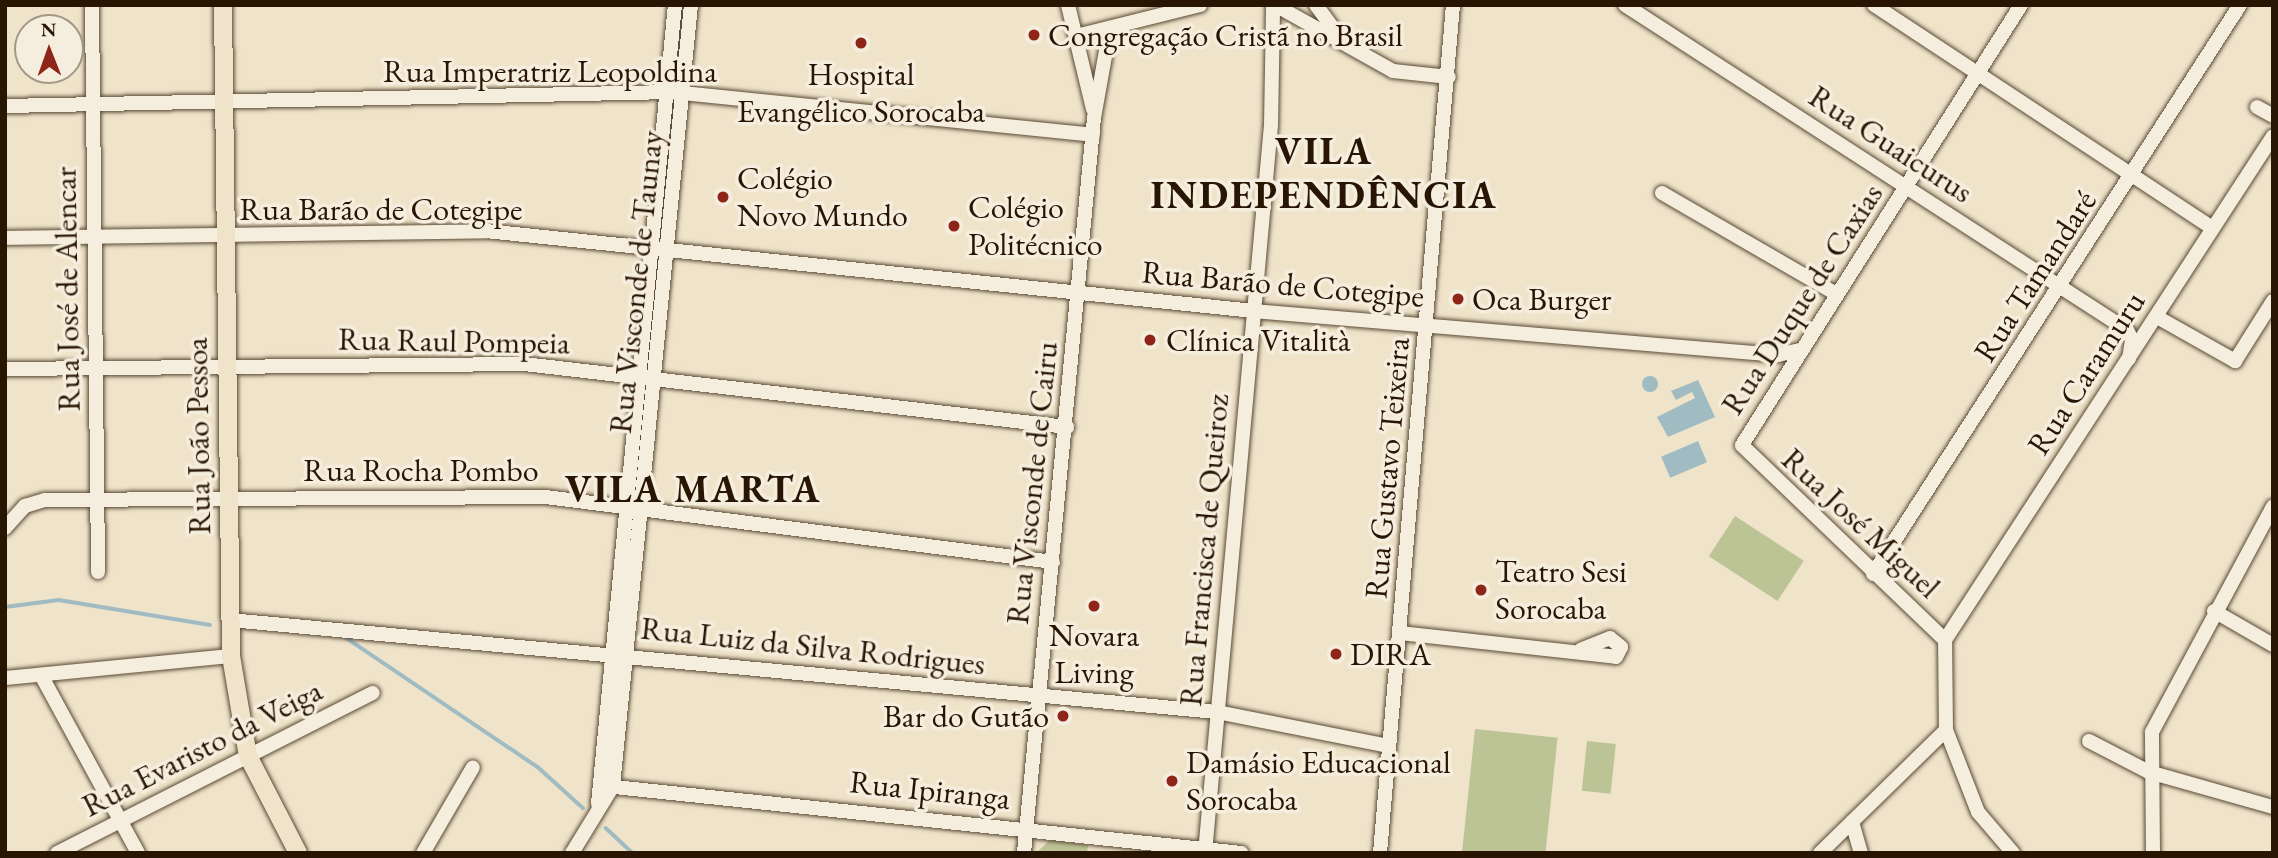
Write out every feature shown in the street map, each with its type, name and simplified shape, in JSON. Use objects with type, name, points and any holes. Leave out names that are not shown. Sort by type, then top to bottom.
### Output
[{"type":"main road","name":"Rua João Pessoa","points":[[223,5],[231,656],[248,756],[298,853]]},
{"type":"street","name":"Rua José de Alencar","points":[[92,5],[98,572]]},
{"type":"street","name":"Rua Visconde de Taunay","points":[[598,804],[597,783],[609,654],[675,5]]},
{"type":"street","name":"Rua Visconde de Taunay","points":[[613,786],[691,5]]},
{"type":"street","name":"Rua Visconde de Cairu","points":[[1069,5],[1094,118]]},
{"type":"street","points":[[1076,36],[1200,5]]},
{"type":"street","points":[[1274,5],[1355,54],[1393,71],[1449,77]]},
{"type":"street","name":"Rua Francisca de Queiroz","points":[[1205,851],[1276,43],[1274,5]]},
{"type":"street","points":[[1292,17],[1303,16],[1310,5]]},
{"type":"street","points":[[1316,5],[1355,54]]},
{"type":"street","name":"Rua Gustavo Teixeira","points":[[1380,853],[1428,326],[1453,5]]},
{"type":"street","name":"Rua Guaicurus","points":[[1625,5],[2127,330]]},
{"type":"street","points":[[1874,5],[2213,228]]},
{"type":"street","name":"Rua Duque de Caxias","points":[[1742,445],[2021,5]]},
{"type":"street","name":"Rua Tamandaré","points":[[1873,574],[2063,287],[2240,5]]},
{"type":"street","name":"Rua Francisca de Queiroz","points":[[1276,43],[1292,17]]},
{"type":"street","name":"Rua Visconde de Cairu","points":[[1024,853],[1067,427],[1094,118],[1110,29]]},
{"type":"street","name":"Rua Imperatriz Leopoldina","points":[[5,106],[684,92],[1093,135]]},
{"type":"street","points":[[2257,107],[2273,116]]},
{"type":"street","name":"Rua Caramuru","points":[[1945,640],[2273,136]]},
{"type":"street","points":[[1662,193],[1836,294]]},
{"type":"street","name":"Rua Barão de Cotegipe","points":[[5,238],[486,231],[651,250],[1428,326],[1778,355],[1800,350]]},
{"type":"street","points":[[2129,359],[2133,340],[2127,330],[2155,319],[2235,361],[2273,301]]},
{"type":"street","name":"Rua Raul Pompeia","points":[[5,369],[524,364],[1067,427]]},
{"type":"street","name":"Rua José Miguel","points":[[1742,445],[1873,574],[1945,640]]},
{"type":"street","name":"Rua Rocha Pombo","points":[[5,528],[35,502],[97,498],[546,497],[624,512],[1053,562]]},
{"type":"street","points":[[2152,853],[2149,772],[2152,732],[2214,611],[2273,506]]},
{"type":"street","points":[[2214,611],[2273,645]]},
{"type":"street","name":"Rua Luiz da Silva Rodrigues","points":[[230,620],[1217,712],[1389,746]]},
{"type":"street","points":[[1399,633],[1581,650]]},
{"type":"street","points":[[1945,640],[1947,730],[1978,812],[2013,853]]},
{"type":"street","points":[[5,678],[231,656]]},
{"type":"street","points":[[41,675],[138,853]]},
{"type":"street","name":"Rua Evaristo da Veiga","points":[[57,853],[373,693]]},
{"type":"street","points":[[1820,853],[1947,730]]},
{"type":"street","points":[[2089,740],[2149,772],[2273,807]]},
{"type":"street","points":[[423,853],[472,767]]},
{"type":"street","name":"Rua Ipiranga","points":[[597,783],[1241,853]]},
{"type":"street","points":[[572,853],[598,804],[613,786]]},
{"type":"street","points":[[1852,821],[1861,853]]},
{"type":"green space","points":[[1735,516],[1804,561],[1778,601],[1709,556]]},
{"type":"green space","points":[[1475,729],[1558,738],[1545,853],[1462,853]]},
{"type":"green space","points":[[1587,741],[1616,744],[1611,794],[1582,791]]},
{"type":"green space","points":[[1050,840],[1088,845],[1087,853],[1036,853]]},
{"type":"water","points":[[1647,376],[1653,376],[1658,384],[1656,390],[1647,392],[1642,387],[1642,381]]},
{"type":"water","points":[[1698,380],[1715,417],[1668,437],[1657,417],[1695,398],[1692,392],[1676,400],[1671,391]]},
{"type":"water","points":[[1698,441],[1707,462],[1670,478],[1661,457]]},
{"type":"waterway","points":[[5,607],[59,600],[210,625]]},
{"type":"waterway","points":[[342,635],[538,767],[583,808]]},
{"type":"waterway","points":[[606,828],[633,853]]},
{"type":"place","name":"Congregação Cristã no Brasil","points":[[1034,35]]},
{"type":"place","name":"Hospital Evangélico Sorocaba","points":[[861,43]]},
{"type":"place","name":"Colégio Novo Mundo","points":[[723,197]]},
{"type":"place","name":"Colégio Politécnico","points":[[954,226]]},
{"type":"place","name":"Oca Burger","points":[[1458,299]]},
{"type":"place","name":"Clínica Vitalità","points":[[1150,340]]},
{"type":"place","name":"Teatro Sesi Sorocaba","points":[[1481,590]]},
{"type":"place","name":"Novara Living","points":[[1094,606]]},
{"type":"place","name":"DIRA","points":[[1336,654]]},
{"type":"place","name":"Bar do Gutão","points":[[1063,716]]},
{"type":"place","name":"Damásio Educacional Sorocaba","points":[[1172,781]]},
{"type":"district","name":"VILA INDEPENDÊNCIA","points":[[1324,173]]},
{"type":"district","name":"VILA MARTA","points":[[693,489]]}]
